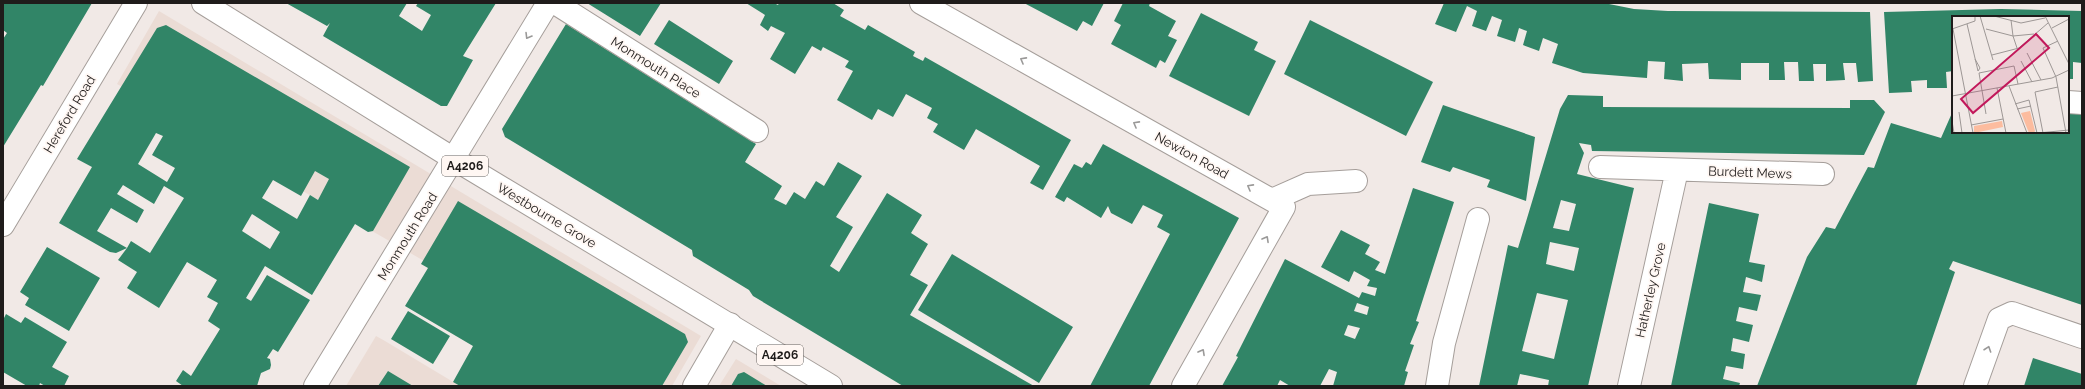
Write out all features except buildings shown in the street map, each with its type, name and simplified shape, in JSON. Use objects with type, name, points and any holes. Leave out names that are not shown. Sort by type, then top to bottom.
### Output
[{"type":"street","name":"Hereford Road","points":[[3,225],[136,3]]},
{"type":"street","name":"Westbourne Grove","points":[[203,3],[454,159],[831,386]]},
{"type":"street","name":"Monmouth Road","points":[[315,386],[548,3]]},
{"type":"street","name":"Monmouth Place","points":[[555,3],[757,131]]},
{"type":"street","name":"Newton Road","points":[[921,3],[1284,206],[1183,386]]},
{"type":"street","points":[[2069,102],[2082,102]]},
{"type":"street","name":"Burdett Mews","points":[[1600,167],[1823,174]]},
{"type":"street","name":"Hatherley Grove","points":[[1629,386],[1677,170]]},
{"type":"street","points":[[1272,200],[1308,184],[1356,181]]},
{"type":"street","points":[[1437,386],[1444,343],[1478,219]]},
{"type":"street","points":[[1975,386],[1999,319],[2006,315],[2012,313],[2082,337]]},
{"type":"street","points":[[694,386],[730,324]]},
{"type":"shaded area","points":[[159,11],[701,336],[672,386],[641,386],[117,84]]},
{"type":"shaded area","points":[[376,336],[385,341],[460,386],[346,386]]},
{"type":"shaded area","points":[[736,359],[781,386],[719,386]]}]
